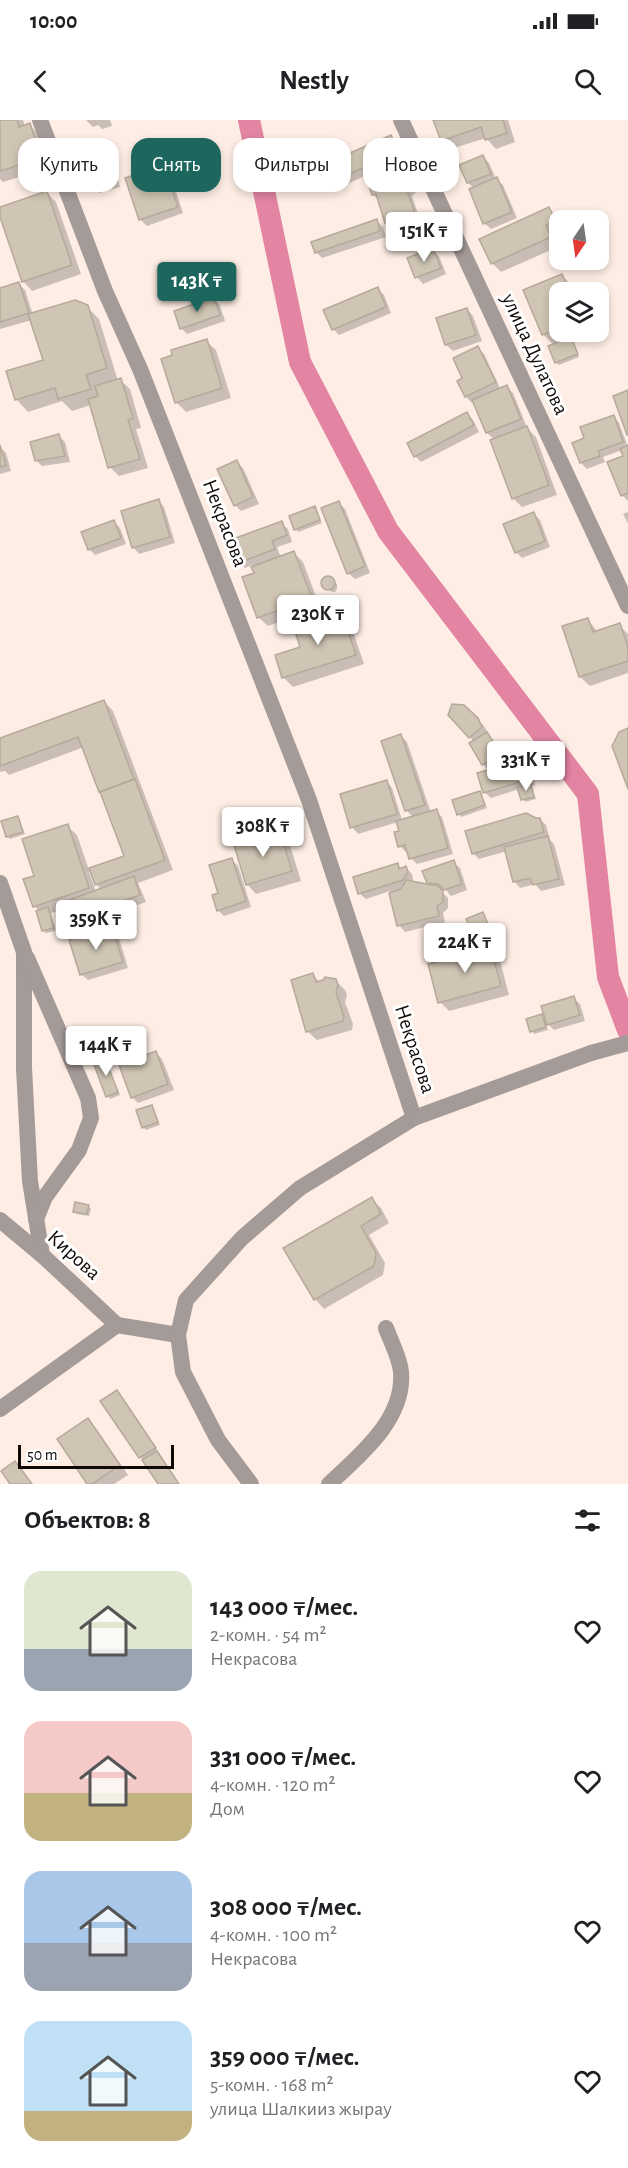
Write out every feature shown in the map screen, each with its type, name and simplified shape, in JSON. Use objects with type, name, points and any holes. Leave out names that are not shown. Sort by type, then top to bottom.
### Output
[{"type":"street","name":"Некрасова","points":[[40,120],[105,291],[140,369],[309,800],[414,1118]]},
{"type":"street","name":"улица Дулатова","points":[[401,120],[628,606]]},
{"type":"street","points":[[0,883],[24,952],[88,1098],[91,1118],[80,1150],[45,1197],[36,1219]]},
{"type":"street","points":[[24,952],[24,1068],[30,1181],[42,1255]]},
{"type":"street","points":[[250,1484],[218,1440],[183,1372],[178,1335],[186,1300],[242,1238],[300,1188],[414,1118],[591,1053],[628,1043]]},
{"type":"street","name":"Кирова","points":[[0,1220],[117,1324]]},
{"type":"street","points":[[0,1409],[117,1324],[178,1335]]},
{"type":"street","points":[[329,1484],[384,1428],[400,1398],[401,1370],[386,1328]]},
{"type":"building","points":[[0,120],[17,120],[19,127],[30,123],[35,138],[18,138],[18,166],[0,171]]},
{"type":"building","points":[[433,120],[503,120],[507,133],[485,140],[481,127],[450,138],[440,138]]},
{"type":"building","points":[[363,147],[363,168],[351,173],[351,153]]},
{"type":"building","points":[[483,155],[491,174],[467,183],[459,165]]},
{"type":"building","points":[[131,176],[131,192],[173,192],[178,207],[139,220],[125,178]]},
{"type":"building","points":[[497,177],[512,212],[483,224],[469,189]]},
{"type":"building","points":[[47,192],[72,265],[22,282],[0,217],[0,207]]},
{"type":"building","points":[[371,192],[408,192],[415,214],[385,223],[376,194],[372,195]]},
{"type":"building","points":[[549,207],[550,210],[549,224],[546,225],[549,238],[491,264],[479,239]]},
{"type":"building","points":[[377,219],[380,231],[315,253],[311,242]]},
{"type":"building","points":[[433,248],[441,268],[415,278],[407,258]]},
{"type":"building","points":[[562,274],[566,282],[549,282],[549,332],[542,335],[523,290]]},
{"type":"building","points":[[19,282],[29,313],[0,322],[0,288]]},
{"type":"building","points":[[378,287],[386,307],[332,330],[323,310]]},
{"type":"building","points":[[214,297],[220,315],[180,329],[174,311]]},
{"type":"building","points":[[75,300],[88,305],[107,368],[86,375],[91,389],[58,399],[55,388],[15,400],[6,371],[43,360],[28,314]]},
{"type":"building","points":[[467,308],[476,335],[445,345],[436,318]]},
{"type":"building","points":[[207,339],[222,388],[175,403],[161,359],[172,355],[171,350]]},
{"type":"building","points":[[558,342],[573,342],[578,354],[555,363],[548,346]]},
{"type":"building","points":[[478,346],[496,382],[465,397],[457,381],[462,378],[453,358]]},
{"type":"building","points":[[121,378],[133,418],[128,420],[140,459],[108,468],[88,399],[98,396],[95,386]]},
{"type":"building","points":[[507,385],[521,419],[486,433],[472,400]]},
{"type":"building","points":[[628,390],[628,435],[627,435],[613,396]]},
{"type":"building","points":[[467,412],[474,425],[414,457],[407,443]]},
{"type":"building","points":[[614,415],[623,442],[598,451],[600,456],[580,463],[572,443],[584,438],[580,427]]},
{"type":"building","points":[[527,426],[549,485],[512,499],[490,440]]},
{"type":"building","points":[[59,434],[65,456],[35,461],[30,442]]},
{"type":"building","points":[[0,445],[6,465],[0,467]]},
{"type":"building","points":[[628,445],[628,493],[621,496],[607,462],[623,456],[620,449]]},
{"type":"building","points":[[237,460],[253,497],[234,506],[217,469]]},
{"type":"building","points":[[159,499],[170,537],[132,548],[121,511]]},
{"type":"building","points":[[339,501],[365,566],[347,574],[321,508]]},
{"type":"building","points":[[315,506],[320,520],[294,530],[289,516]]},
{"type":"building","points":[[534,512],[545,541],[515,553],[503,524]]},
{"type":"building","points":[[114,520],[121,538],[88,550],[81,532]]},
{"type":"building","points":[[282,521],[287,535],[272,541],[275,549],[238,563],[230,540]]},
{"type":"building","points":[[294,551],[312,598],[257,618],[242,577],[254,573],[251,567]]},
{"type":"building","points":[[325,576],[331,576],[335,583],[331,590],[325,590],[321,586],[321,580]]},
{"type":"building","points":[[342,612],[356,655],[282,678],[275,655],[300,647],[294,628]]},
{"type":"building","points":[[588,618],[593,632],[620,623],[628,648],[628,661],[579,677],[562,626]]},
{"type":"building","points":[[104,700],[134,779],[99,792],[78,737],[0,766],[0,738]]},
{"type":"building","points":[[452,704],[464,705],[478,718],[482,727],[469,738],[448,715]]},
{"type":"building","points":[[628,728],[628,789],[612,746],[619,732]]},
{"type":"building","points":[[487,732],[501,754],[482,765],[469,743]]},
{"type":"building","points":[[401,734],[425,805],[405,811],[381,741]]},
{"type":"building","points":[[522,753],[530,779],[483,793],[477,773],[491,769],[489,763]]},
{"type":"building","points":[[135,779],[165,860],[95,885],[89,868],[124,856],[100,792]]},
{"type":"building","points":[[387,780],[397,814],[350,828],[340,794]]},
{"type":"building","points":[[531,784],[534,797],[521,800],[517,787]]},
{"type":"building","points":[[480,791],[485,805],[457,815],[452,800]]},
{"type":"building","points":[[437,809],[448,848],[409,859],[405,845],[398,847],[394,832],[399,831],[396,821]]},
{"type":"building","points":[[526,813],[540,818],[544,832],[472,854],[465,831]]},
{"type":"building","points":[[18,816],[23,832],[6,837],[1,821]]},
{"type":"building","points":[[68,824],[89,888],[33,907],[23,879],[34,876],[22,839]]},
{"type":"building","points":[[280,831],[292,871],[246,885],[234,845]]},
{"type":"building","points":[[548,836],[559,879],[533,885],[530,878],[513,882],[504,847]]},
{"type":"building","points":[[232,858],[246,901],[217,911],[212,895],[218,893],[209,865]]},
{"type":"building","points":[[454,860],[462,884],[444,890],[438,884],[427,883],[422,871]]},
{"type":"building","points":[[398,863],[399,869],[406,866],[408,872],[403,880],[358,894],[353,877]]},
{"type":"building","points":[[134,876],[140,895],[85,915],[88,924],[70,930],[68,924],[64,926],[56,905]]},
{"type":"building","points":[[406,880],[438,886],[443,891],[443,902],[437,906],[439,916],[397,926],[389,893],[401,889]]},
{"type":"building","points":[[48,907],[54,928],[42,931],[36,911]]},
{"type":"building","points":[[483,912],[489,927],[472,934],[466,919]]},
{"type":"building","points":[[112,927],[123,962],[80,975],[69,940]]},
{"type":"building","points":[[489,942],[501,986],[438,1003],[428,964],[475,952],[474,946]]},
{"type":"building","points":[[313,973],[316,982],[325,977],[336,979],[338,985],[336,992],[344,1017],[343,1021],[306,1032],[291,980]]},
{"type":"building","points":[[574,996],[580,1015],[547,1025],[541,1006]]},
{"type":"building","points":[[542,1014],[546,1027],[530,1032],[526,1019]]},
{"type":"building","points":[[156,1051],[168,1084],[131,1098],[119,1065]]},
{"type":"building","points":[[105,1058],[118,1092],[106,1097],[93,1062]]},
{"type":"building","points":[[152,1105],[158,1122],[142,1128],[136,1110]]},
{"type":"building","points":[[372,1197],[381,1214],[361,1226],[376,1253],[374,1266],[314,1300],[283,1248]]},
{"type":"building","points":[[75,1202],[89,1205],[87,1214],[73,1212]]},
{"type":"building","points":[[117,1390],[156,1448],[139,1458],[100,1401]]},
{"type":"building","points":[[88,1418],[120,1465],[92,1484],[87,1484],[57,1439]]},
{"type":"building","points":[[157,1451],[179,1484],[158,1484],[142,1460]]},
{"type":"building","points":[[15,1461],[32,1484],[10,1484],[1,1471]]},
{"type":"waterway","points":[[249,120],[300,362],[388,531],[588,794],[608,977],[628,1030]]}]
